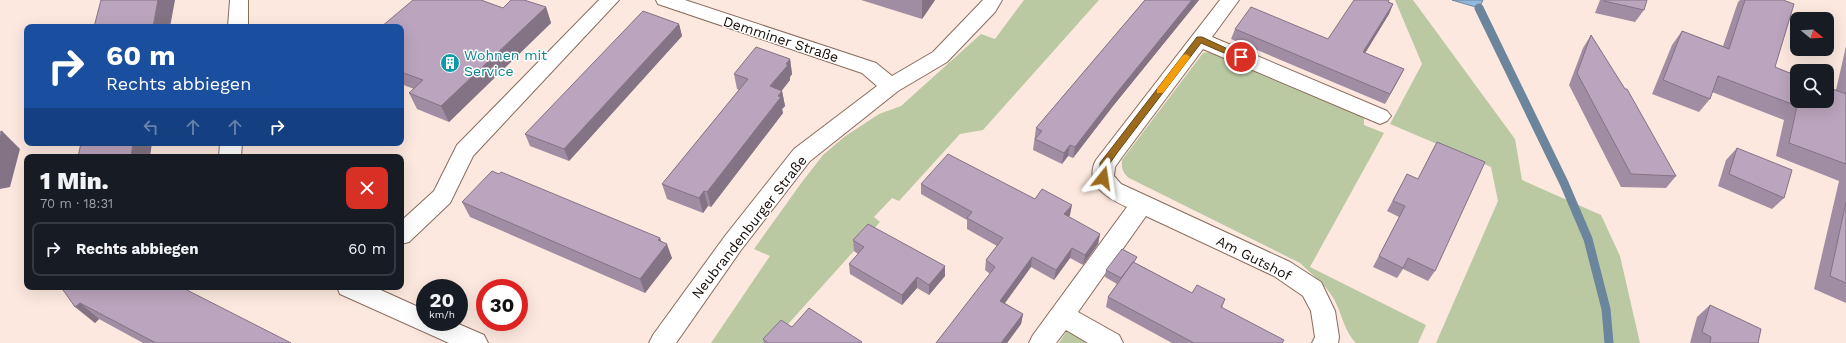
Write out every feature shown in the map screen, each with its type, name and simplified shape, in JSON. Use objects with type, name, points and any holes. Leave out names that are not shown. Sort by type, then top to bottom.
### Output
[{"type":"street","points":[[238,24],[239,0]]},
{"type":"street","points":[[404,232],[442,196],[464,151],[610,0]]},
{"type":"street","name":"Demminer Straße","points":[[665,0],[869,68],[891,86]]},
{"type":"street","name":"Neubrandenburger Straße","points":[[662,343],[733,243],[802,155],[891,86],[940,57],[988,8],[993,0]]},
{"type":"street","name":"Am Gutshof","points":[[1230,0],[1104,166],[1103,178],[1113,190],[1282,269],[1312,289],[1323,312],[1327,337],[1325,343]]},
{"type":"street","points":[[1199,39],[1380,116]]},
{"type":"street","points":[[1042,343],[1142,204]]},
{"type":"street","points":[[356,290],[416,317]]},
{"type":"street","points":[[1062,316],[1110,343]]},
{"type":"street","points":[[448,331],[475,343]]},
{"type":"green space","points":[[1024,0],[1099,0],[983,130],[960,134],[899,201],[892,198],[874,217],[880,222],[771,343],[711,343],[770,256],[754,249],[823,155],[844,137],[879,114],[901,106],[981,34],[995,39]]},
{"type":"green space","points":[[1395,0],[1413,0],[1515,139],[1522,180],[1601,215],[1620,256],[1640,343],[1436,343],[1498,201],[1491,167],[1390,124],[1422,64]]},
{"type":"green space","points":[[1209,52],[1358,114],[1364,118],[1364,125],[1384,133],[1310,267],[1426,325],[1418,343],[1356,343],[1348,332],[1329,291],[1300,263],[1129,178],[1125,174],[1122,168],[1122,160],[1203,53]]},
{"type":"green space","points":[[1070,331],[1095,343],[1059,343],[1066,332]]},
{"type":"water","points":[[1452,0],[1483,0],[1479,8]]},
{"type":"building","points":[[101,0],[158,0],[154,24],[95,24]]},
{"type":"building","name":"Wohnen mit Service","points":[[413,0],[481,0],[503,8],[511,0],[524,0],[546,7],[441,106],[409,93],[423,80],[404,73],[404,24],[385,24]]},
{"type":"building","points":[[1145,0],[1192,0],[1075,147],[1070,145],[1064,153],[1035,139],[1042,131],[1036,128]]},
{"type":"building","points":[[1354,0],[1389,0],[1388,2],[1393,4],[1363,52],[1404,69],[1390,94],[1235,29],[1251,7],[1328,39]]},
{"type":"building","points":[[1604,0],[1647,0],[1644,10]]},
{"type":"building","points":[[1745,0],[1783,0],[1794,4],[1792,12],[1790,12],[1790,17],[1775,67],[1790,73],[1790,103],[1718,76],[1710,99],[1663,80],[1682,31],[1729,49]]},
{"type":"building","points":[[643,11],[679,24],[564,149],[525,134]]},
{"type":"building","points":[[1591,35],[1625,89],[1627,89],[1676,176],[1631,174],[1577,73]]},
{"type":"building","points":[[756,47],[790,59],[786,64],[788,65],[770,86],[782,91],[778,96],[781,97],[707,192],[704,191],[699,198],[662,184],[748,79],[734,74]]},
{"type":"building","points":[[1834,90],[1846,94],[1846,164],[1789,143],[1797,108],[1834,108]]},
{"type":"building","points":[[1437,142],[1485,162],[1435,271],[1408,258],[1403,268],[1379,256],[1405,206],[1393,201],[1407,174],[1418,179]]},
{"type":"building","points":[[80,146],[133,146],[131,154],[79,154]]},
{"type":"building","points":[[1737,148],[1792,170],[1784,198],[1729,174]]},
{"type":"building","points":[[948,154],[1035,199],[1042,189],[1072,205],[1064,214],[1100,234],[1085,255],[1072,248],[1056,270],[1032,257],[1000,301],[1023,314],[1001,343],[936,343],[995,267],[986,260],[1003,238],[967,218],[972,212],[921,184]]},
{"type":"building","points":[[492,171],[499,174],[501,172],[660,238],[658,240],[667,244],[640,279],[462,202]]},
{"type":"building","points":[[1846,202],[1846,283],[1830,276]]},
{"type":"building","points":[[868,224],[945,266],[929,285],[917,277],[902,295],[849,264],[864,247],[853,240]]},
{"type":"building","points":[[1122,249],[1137,257],[1121,278],[1106,270]]},
{"type":"building","points":[[1133,262],[1192,293],[1197,285],[1225,299],[1221,307],[1284,340],[1282,343],[1194,343],[1108,297]]},
{"type":"building","points":[[63,290],[187,290],[291,343],[156,343],[80,303],[75,307]]},
{"type":"building","points":[[1710,305],[1761,329],[1758,343],[1710,343],[1711,337],[1702,332]]},
{"type":"building","points":[[809,308],[862,342],[768,343],[763,339],[781,320],[792,327]]},
{"type":"waterway","points":[[1479,8],[1564,183],[1588,239],[1606,309],[1609,343]]},
{"type":"slow traffic","points":[[1160,91],[1186,57]]},
{"type":"place","name":"Wohnen mit Service","points":[[450,63]]},
{"type":"route","points":[[1103,178],[1104,166],[1114,151],[1199,39],[1241,57]]}]
